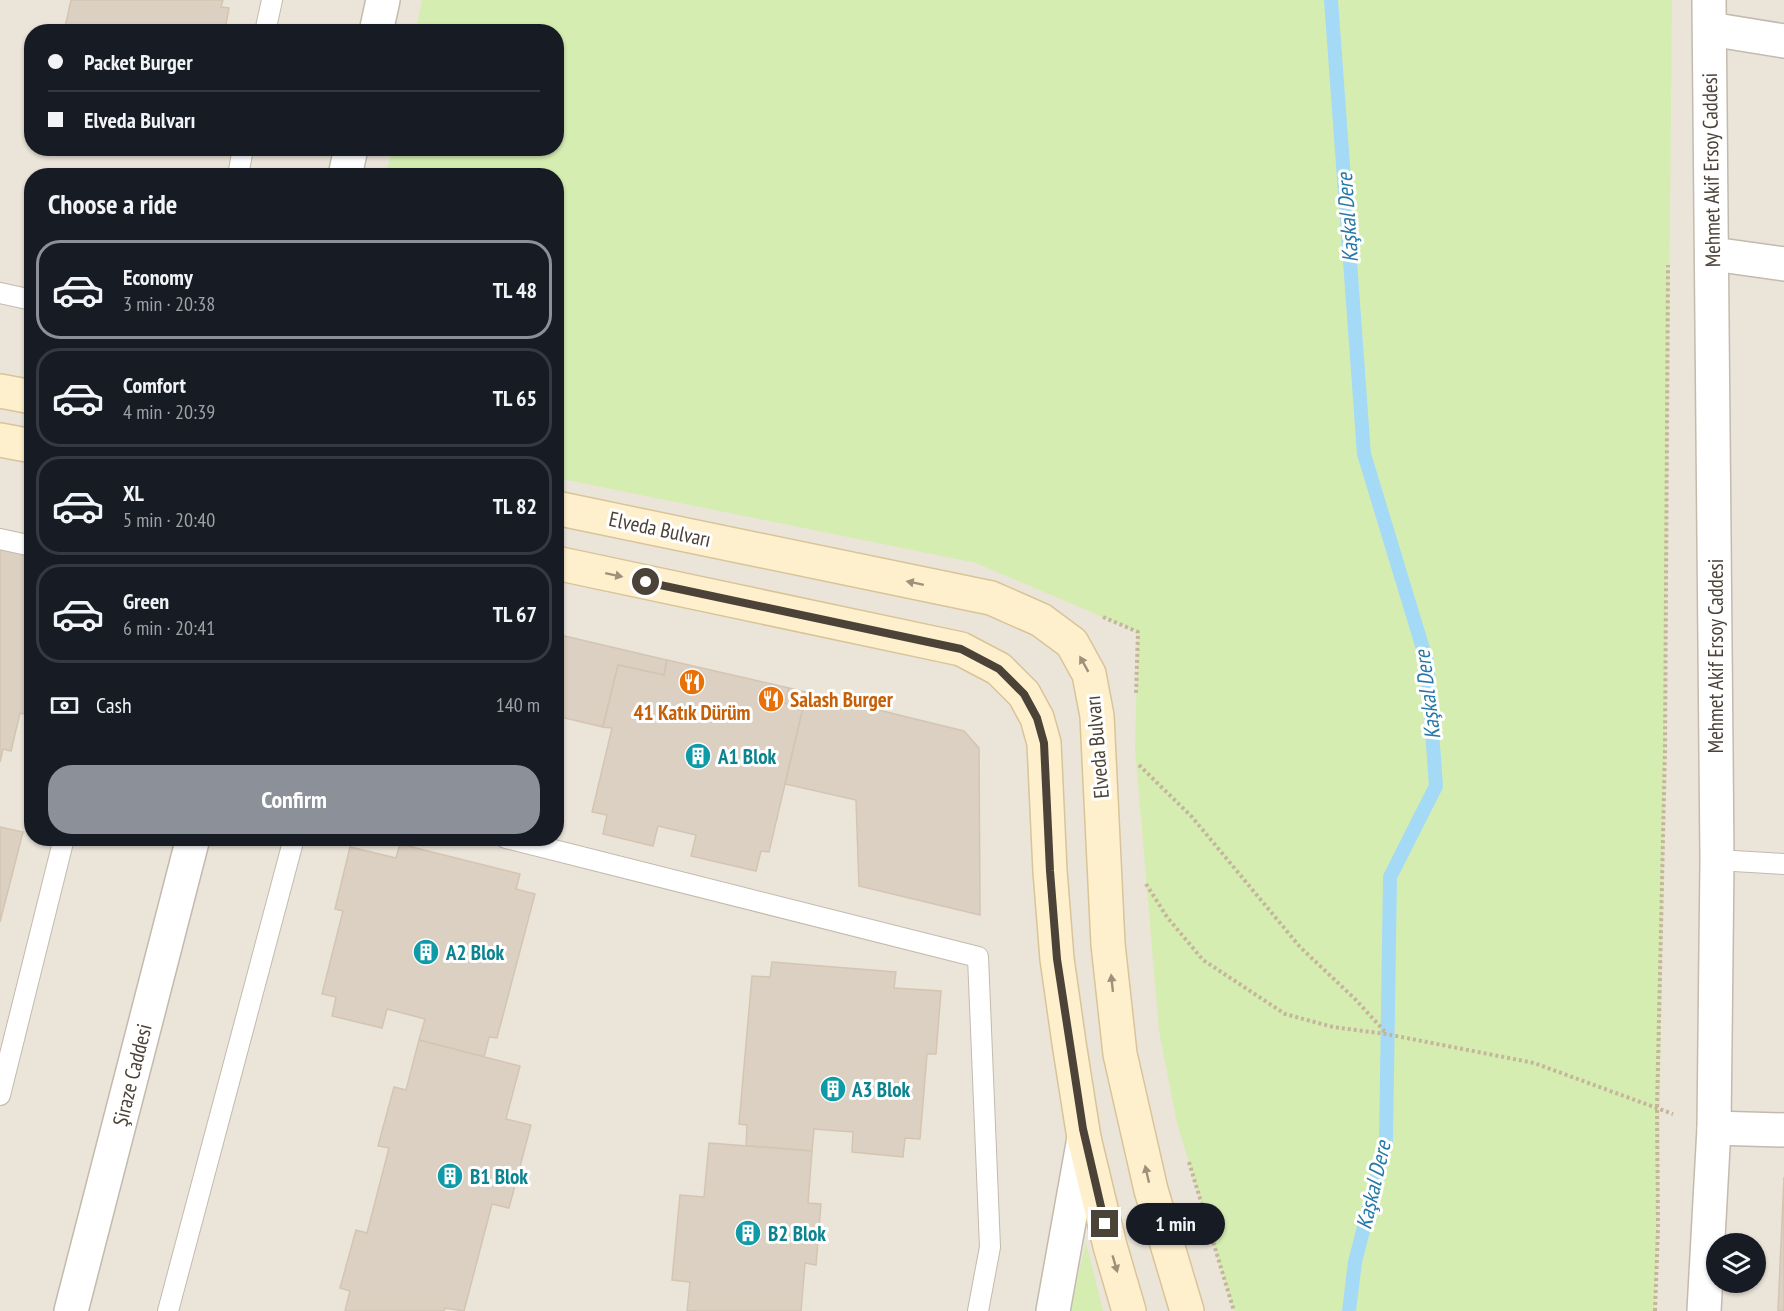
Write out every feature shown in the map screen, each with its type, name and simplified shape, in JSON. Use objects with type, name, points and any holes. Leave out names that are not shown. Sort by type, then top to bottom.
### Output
[{"type":"main road","points":[[0,390],[24,395]]},
{"type":"main road","points":[[0,440],[24,444]]},
{"type":"main road","name":"Elveda Bulvarı","points":[[564,510],[991,598],[1041,620],[1072,643],[1089,674],[1098,724],[1108,944],[1120,1054],[1151,1190],[1187,1311]]},
{"type":"main road","points":[[564,565],[961,649],[999,669],[1024,694],[1037,718],[1044,743],[1057,959],[1084,1138],[1110,1246],[1129,1311]]},
{"type":"street","points":[[378,24],[383,0]]},
{"type":"street","points":[[1710,14],[1784,40]]},
{"type":"street","name":"Mehmet Akif Ersoy Caddesi","points":[[1704,1311],[1714,1128],[1717,860],[1710,14]]},
{"type":"street","points":[[1713,254],[1784,264]]},
{"type":"street","name":"Şiraze Caddesi","points":[[70,1311],[191,846]]},
{"type":"street","points":[[1714,1128],[1784,1130]]},
{"type":"street","points":[[1053,1311],[1084,1138]]},
{"type":"lane","points":[[268,24],[272,0]]},
{"type":"lane","points":[[0,293],[24,298]]},
{"type":"lane","points":[[0,539],[24,544]]},
{"type":"lane","points":[[0,1095],[62,846]]},
{"type":"lane","points":[[168,1311],[292,846]]},
{"type":"lane","points":[[538,846],[978,957],[990,1247],[978,1311]]},
{"type":"lane","points":[[1717,860],[1784,864]]},
{"type":"path","points":[[1655,1311],[1665,749],[1668,264]]},
{"type":"path","points":[[1098,724],[1192,817],[1300,948],[1355,999],[1386,1034]]},
{"type":"path","points":[[1141,876],[1167,917],[1203,960],[1285,1014],[1333,1027],[1386,1034],[1534,1063],[1714,1128]]},
{"type":"shaded area","points":[[0,0],[1784,0],[1784,1311],[0,1311]]},
{"type":"green space","points":[[422,0],[1672,0],[1665,749],[1655,1311],[1234,1311],[1177,1123],[1159,1031],[1135,748],[1138,632],[976,563],[564,479],[564,168],[388,168],[390,156],[564,156],[564,24],[417,24]]},
{"type":"green space","points":[[1086,1242],[1103,1311],[1070,1311]]},
{"type":"building","points":[[71,0],[223,0],[221,7],[229,8],[226,24],[66,24]]},
{"type":"building","points":[[0,534],[24,540],[24,714],[20,713],[11,751],[3,749],[0,762]]},
{"type":"building","points":[[564,636],[667,660],[664,675],[618,665],[603,727],[564,718]]},
{"type":"building","name":"A1 Blok","points":[[667,660],[789,688],[785,703],[803,708],[769,852],[761,851],[756,871],[691,856],[696,835],[658,826],[653,846],[603,834],[607,815],[592,812],[612,728],[603,727],[618,665],[664,675]]},
{"type":"building","points":[[789,688],[964,731],[979,748],[980,915],[859,886],[856,800],[785,784],[803,708],[785,703]]},
{"type":"building","points":[[0,827],[23,832],[0,922]]},
{"type":"building","name":"A2 Blok","points":[[399,846],[408,846],[520,874],[516,889],[535,894],[497,1038],[489,1037],[484,1057],[419,1040],[425,1019],[387,1009],[382,1028],[332,1016],[336,997],[322,994],[343,911],[335,909],[350,847],[396,858]]},
{"type":"building","name":"A3 Blok","points":[[772,962],[896,972],[894,988],[941,991],[936,1054],[927,1054],[920,1139],[905,1138],[903,1157],[852,1152],[853,1132],[814,1129],[812,1151],[746,1146],[747,1125],[739,1124],[752,976],[770,977]]},
{"type":"building","name":"B1 Blok","points":[[419,1040],[520,1066],[506,1119],[531,1125],[509,1208],[492,1204],[464,1311],[445,1308],[444,1311],[345,1311],[350,1291],[340,1288],[356,1230],[367,1233],[389,1148],[378,1146],[394,1087],[406,1090]]},
{"type":"building","name":"B2 Blok","points":[[709,1143],[812,1151],[808,1203],[821,1204],[816,1265],[805,1263],[801,1311],[687,1311],[690,1282],[672,1280],[680,1195],[704,1197]]},
{"type":"building","points":[[1784,1177],[1784,1311],[1778,1311]]},
{"type":"waterway","name":"Kaşkal Dere","points":[[1331,0],[1364,454],[1427,662],[1436,786],[1390,877],[1386,1141],[1355,1262],[1349,1311]]},
{"type":"place","name":"41 Katık Dürüm","points":[[692,682]]},
{"type":"place","name":"Salash Burger","points":[[771,699]]},
{"type":"place","name":"A1 Blok","points":[[698,756]]},
{"type":"place","name":"A2 Blok","points":[[426,952]]},
{"type":"place","name":"A3 Blok","points":[[833,1089]]},
{"type":"place","name":"B1 Blok","points":[[450,1176]]},
{"type":"place","name":"B2 Blok","points":[[748,1233]]},
{"type":"route","points":[[646,582],[961,649],[999,669],[1024,694],[1037,718],[1044,743],[1057,959],[1083,1129],[1105,1224]]}]
